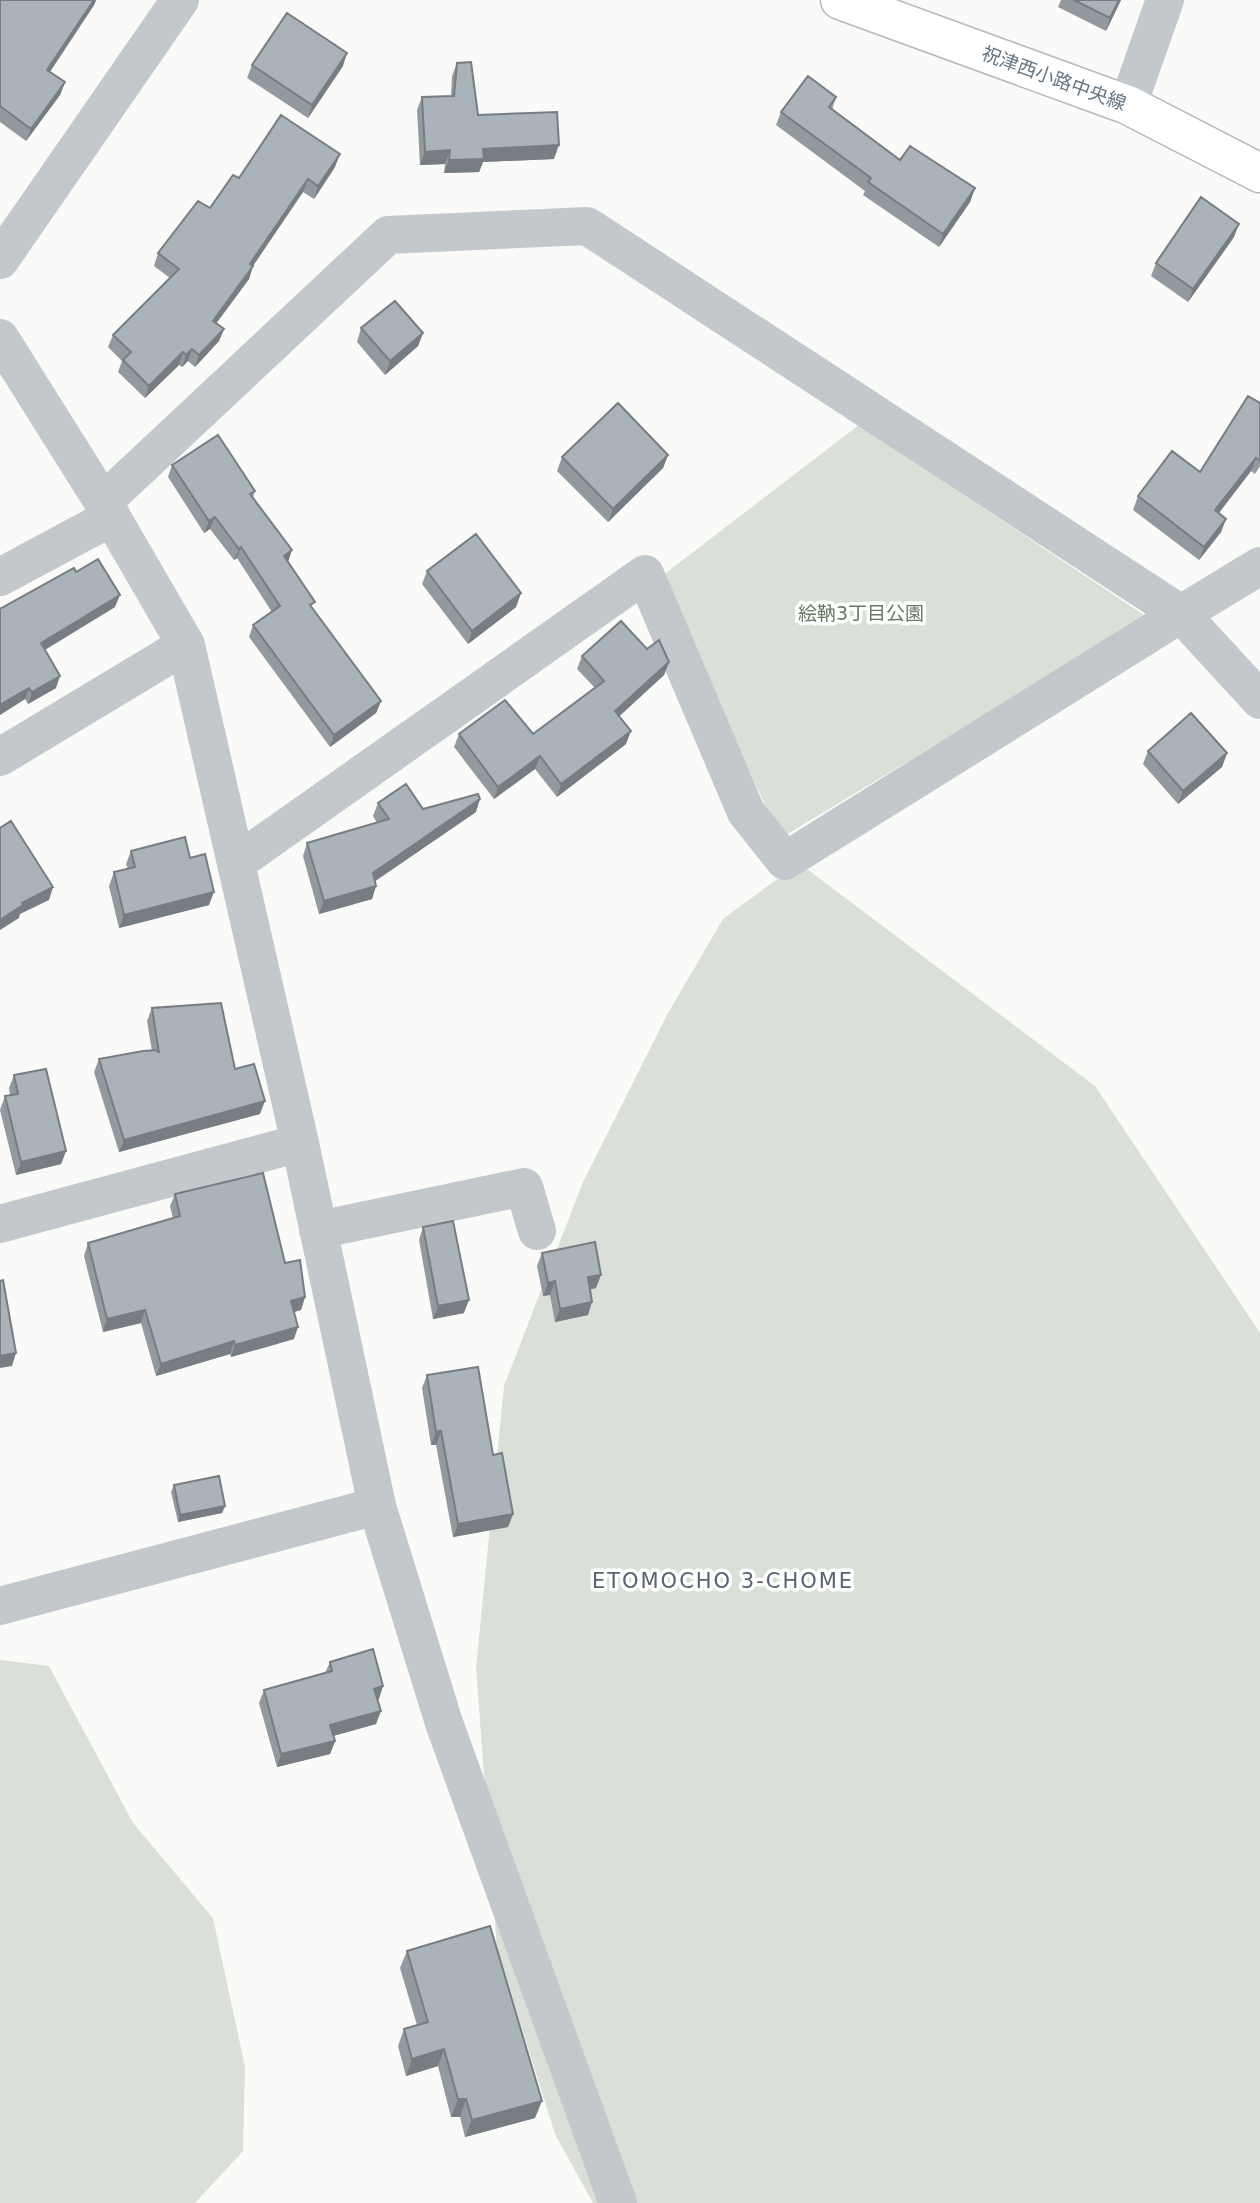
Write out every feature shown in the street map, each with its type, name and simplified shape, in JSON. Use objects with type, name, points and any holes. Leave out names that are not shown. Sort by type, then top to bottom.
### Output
[{"type":"main road","name":"祝津西小路中央線","points":[[840,0],[1128,104],[1260,173]]},
{"type":"street","points":[[0,260],[180,0]]},
{"type":"street","points":[[1128,104],[1165,0]]},
{"type":"street","points":[[0,577],[107,510],[388,235],[587,226],[1181,614],[1260,700]]},
{"type":"street","points":[[0,338],[107,510],[186,645],[300,1143],[377,1506],[444,1723],[618,2203]]},
{"type":"street","points":[[236,863],[645,574],[746,812],[785,861],[1260,566]]},
{"type":"street","points":[[0,757],[186,645]]},
{"type":"street","points":[[0,1224],[300,1143]]},
{"type":"street","points":[[318,1230],[524,1187],[537,1231]]},
{"type":"street","points":[[0,1606],[377,1506]]},
{"type":"green space","name":"絵靹3丁目公園","points":[[859,425],[1147,617],[781,838],[658,579]]},
{"type":"green space","points":[[799,863],[1095,1086],[1260,1333],[1260,2203],[593,2203],[555,2134],[497,1948],[476,1668],[504,1386],[583,1182],[667,1015],[723,919]]},
{"type":"green space","points":[[0,1660],[49,1666],[133,1823],[213,1918],[245,2067],[243,2151],[195,2203],[0,2203]]},
{"type":"building","points":[[0,0],[94,0],[47,70],[65,82],[31,129],[0,106]]},
{"type":"building","points":[[1074,0],[1119,0],[1110,18]]},
{"type":"building","points":[[287,13],[347,53],[312,105],[252,65]]},
{"type":"building","points":[[471,62],[478,115],[557,112],[559,145],[483,149],[484,159],[449,160],[450,150],[425,152],[422,97],[454,96],[457,63]]},
{"type":"building","points":[[808,76],[836,97],[829,107],[900,160],[910,146],[975,188],[943,234],[868,182],[871,178],[781,112]]},
{"type":"building","points":[[281,115],[340,154],[318,186],[308,179],[250,264],[253,266],[213,321],[224,329],[199,355],[192,349],[186,355],[183,352],[149,386],[123,360],[131,352],[113,335],[179,269],[158,253],[198,201],[210,208],[233,175],[239,178]]},
{"type":"building","points":[[1201,197],[1239,224],[1193,289],[1156,263]]},
{"type":"building","points":[[395,301],[423,333],[390,361],[361,328]]},
{"type":"building","points":[[1248,396],[1260,403],[1260,461],[1256,458],[1215,510],[1226,519],[1204,547],[1138,496],[1172,451],[1200,472]]},
{"type":"building","points":[[618,403],[668,455],[613,509],[562,457]]},
{"type":"building","points":[[218,435],[255,491],[250,494],[292,550],[284,556],[315,602],[310,605],[381,701],[334,735],[253,625],[280,606],[241,547],[239,549],[215,517],[209,521],[172,465]]},
{"type":"building","points":[[476,534],[521,593],[472,631],[427,571]]},
{"type":"building","points":[[98,559],[120,595],[41,643],[60,676],[32,692],[29,688],[0,705],[0,609],[74,568],[76,572]]},
{"type":"building","points":[[621,621],[647,649],[659,640],[669,662],[615,711],[631,731],[561,784],[540,756],[498,787],[459,734],[505,700],[533,734],[604,681],[582,656]]},
{"type":"building","points":[[1191,713],[1227,753],[1183,791],[1148,751]]},
{"type":"building","points":[[406,784],[423,809],[478,794],[480,799],[373,873],[376,886],[324,901],[307,843],[389,819],[378,803]]},
{"type":"building","points":[[11,821],[53,887],[22,903],[23,905],[0,920],[0,828]]},
{"type":"building","points":[[185,837],[190,858],[205,854],[214,892],[124,915],[114,872],[135,867],[131,851]]},
{"type":"building","points":[[221,1003],[235,1069],[254,1064],[265,1101],[124,1140],[99,1059],[143,1051],[157,1050],[159,1053],[152,1008]]},
{"type":"building","points":[[46,1069],[66,1151],[21,1162],[5,1096],[18,1094],[14,1075]]},
{"type":"building","points":[[263,1173],[285,1263],[300,1260],[305,1297],[291,1301],[298,1327],[235,1345],[234,1341],[161,1364],[145,1310],[107,1319],[88,1243],[180,1216],[175,1194]]},
{"type":"building","points":[[453,1221],[469,1300],[438,1306],[423,1227]]},
{"type":"building","points":[[595,1242],[601,1275],[588,1277],[592,1302],[560,1309],[555,1281],[548,1283],[542,1253]]},
{"type":"building","points":[[3,1280],[16,1353],[0,1356],[0,1281]]},
{"type":"building","points":[[478,1367],[493,1455],[502,1453],[513,1514],[458,1524],[441,1431],[436,1432],[427,1375]]},
{"type":"building","points":[[219,1476],[225,1506],[180,1515],[174,1485]]},
{"type":"building","points":[[373,1649],[383,1686],[374,1689],[381,1711],[330,1725],[335,1741],[281,1754],[264,1690],[332,1671],[330,1662]]},
{"type":"building","points":[[490,1926],[542,2101],[472,2120],[466,2099],[458,2099],[444,2049],[412,2059],[404,2029],[428,2022],[407,1951]]},
{"type":"district","name":"ETOMOCHO 3-CHOME","points":[[723,1581]]}]
